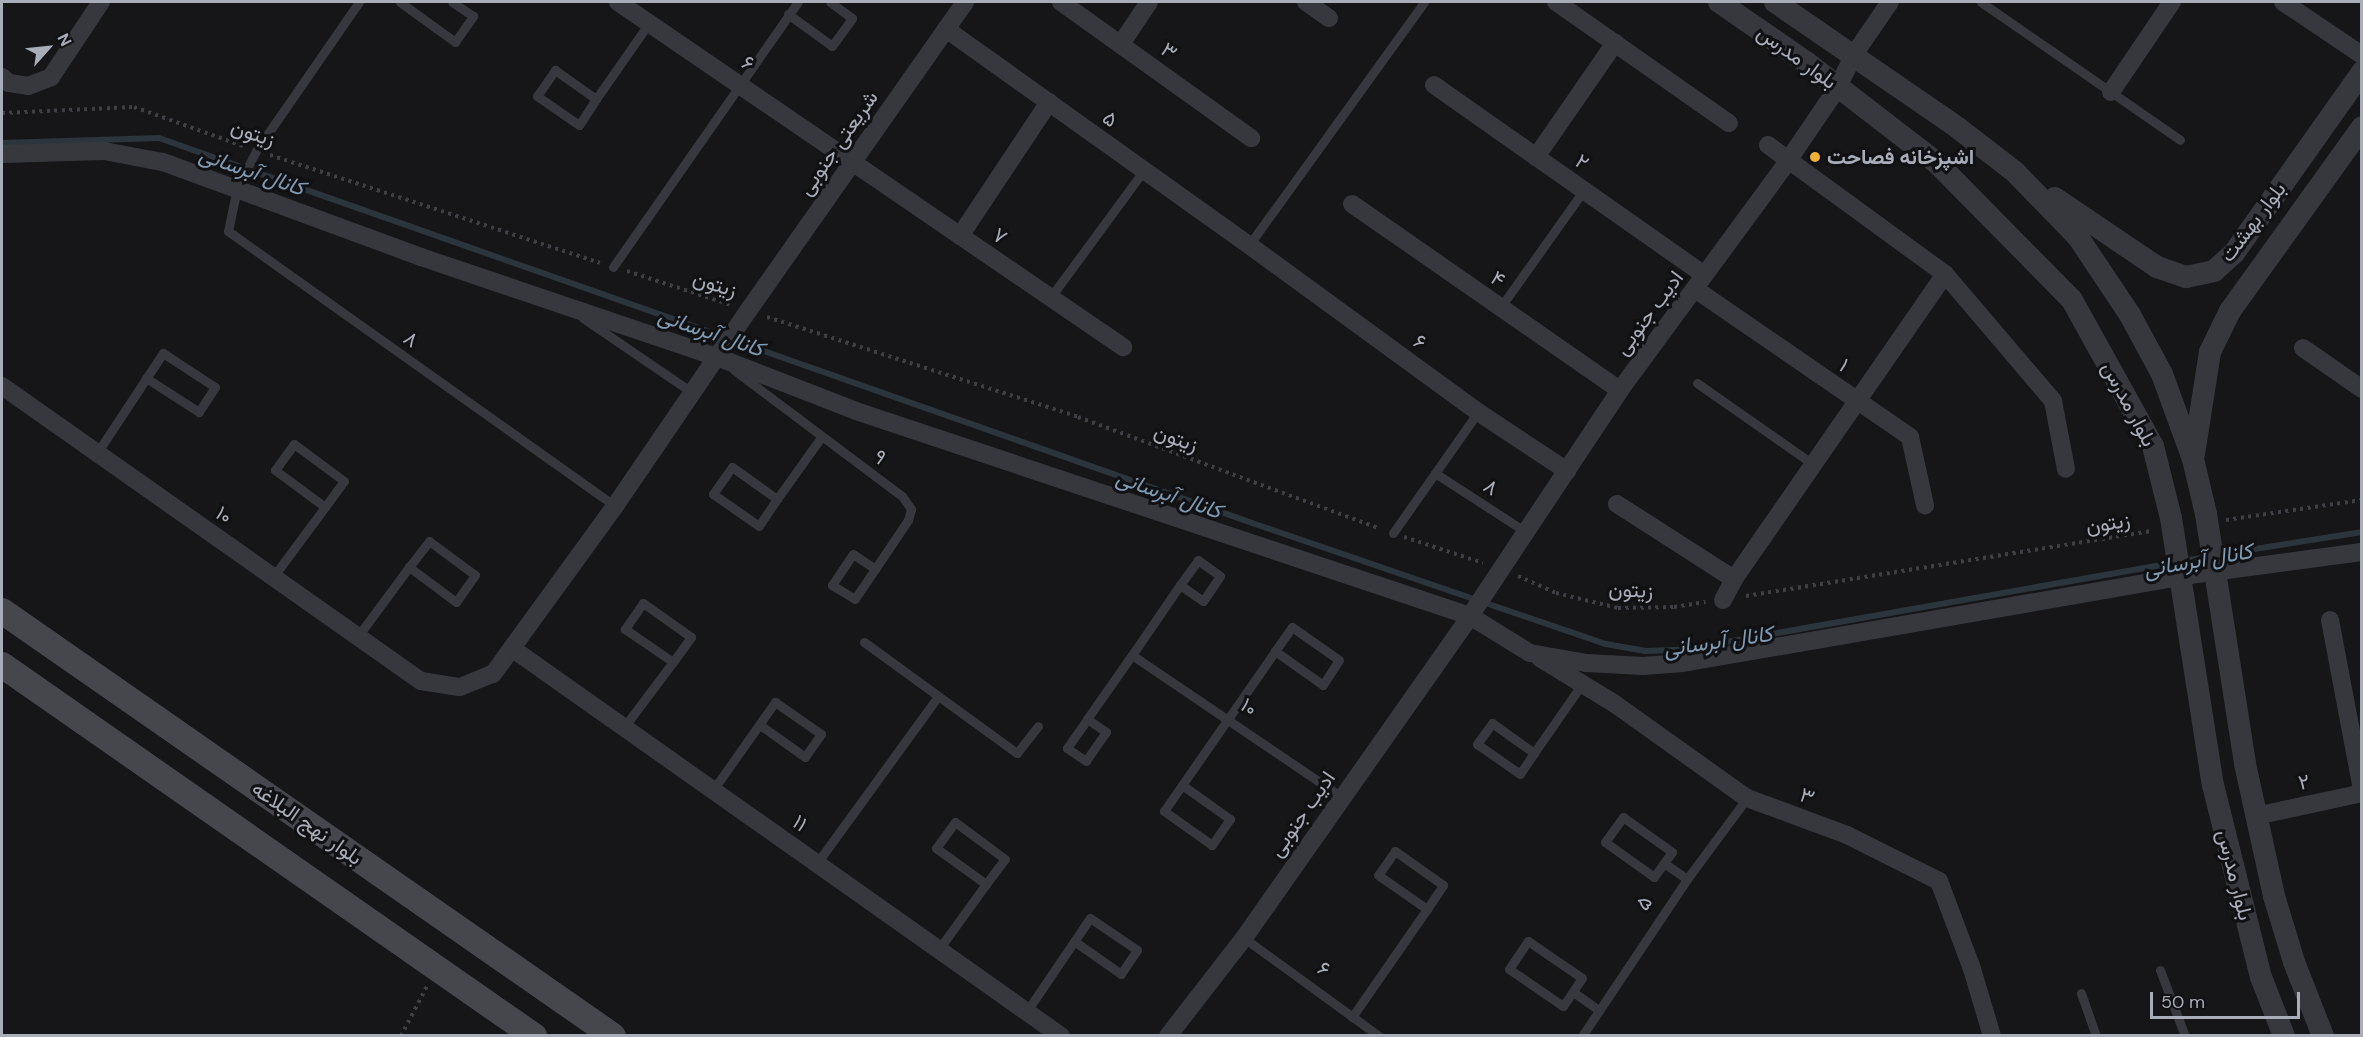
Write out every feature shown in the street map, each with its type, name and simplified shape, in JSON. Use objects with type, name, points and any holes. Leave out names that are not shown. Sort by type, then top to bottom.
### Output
[{"type":"main road","name":"بلوار نهج البلاغه","points":[[2,611],[614,1035]]},
{"type":"main road","name":"بلوار نهج البلاغه","points":[[2,665],[534,1035]]},
{"type":"street","points":[[2,77],[9,83],[28,86],[51,77],[101,2]]},
{"type":"street","name":"۶","points":[[618,2],[852,162]]},
{"type":"street","name":"شریعتی جنوبی","points":[[422,681],[460,687],[493,674],[513,649],[965,2]]},
{"type":"street","name":"۳","points":[[1061,2],[1251,138]]},
{"type":"street","points":[[1121,45],[1149,2]]},
{"type":"street","points":[[1306,2],[1329,18]]},
{"type":"street","points":[[1556,2],[1729,123]]},
{"type":"street","name":"بلوار مدرس","points":[[1719,2],[1838,87],[1937,163],[2072,300],[2154,446],[2164,524],[2183,591],[2215,796],[2261,977],[2284,1035]]},
{"type":"street","name":"بلوار مدرس","points":[[1774,2],[2015,172],[2078,237],[2130,315],[2162,374],[2193,459],[2210,518],[2217,585],[2245,764],[2274,896],[2294,962],[2323,1035]]},
{"type":"street","points":[[1853,56],[1890,2]]},
{"type":"street","points":[[2111,92],[2172,2]]},
{"type":"street","points":[[2283,2],[2361,56]]},
{"type":"street","name":"۵","points":[[946,29],[1249,245]]},
{"type":"street","points":[[1536,157],[1615,43]]},
{"type":"street","name":"ادیب جنوبی","points":[[1168,1035],[1244,938],[1470,616],[1620,390],[1781,171],[1838,87],[1853,56]]},
{"type":"street","name":"بلوار بهشت","points":[[2015,172],[2157,267],[2186,276],[2214,272],[2234,253],[2361,72]]},
{"type":"street","name":"۲","points":[[1434,85],[1584,190],[1700,282]]},
{"type":"street","points":[[960,236],[1049,102]]},
{"type":"street","name":"بلوار بهشت","points":[[2193,459],[2210,352],[2230,311],[2361,127]]},
{"type":"street","points":[[1768,145],[1946,274],[2053,401],[2066,468]]},
{"type":"street","name":"۳","points":[[2,154],[104,151],[162,162],[239,185],[422,257],[717,357],[856,411],[1470,616],[1615,704],[1747,798],[1847,835],[1939,881],[1972,969],[1992,1035]]},
{"type":"street","name":"۷","points":[[852,162],[1123,347]]},
{"type":"street","name":"۴","points":[[1352,204],[1620,390]]},
{"type":"street","name":"۶","points":[[1249,245],[1478,412],[1567,471]]},
{"type":"street","points":[[2234,253],[2231,262],[2234,270],[2241,276],[2250,277],[2258,272]]},
{"type":"street","points":[[1723,600],[1734,579],[1946,274]]},
{"type":"street","name":"۱","points":[[1700,282],[1858,402],[1910,437],[1925,505]]},
{"type":"street","points":[[2303,348],[2361,389]]},
{"type":"street","name":"۱۰","points":[[2,386],[422,681]]},
{"type":"street","points":[[1617,504],[1734,579]]},
{"type":"street","points":[[1530,653],[1587,663],[1620,665],[1683,663],[2197,573],[2361,552]]},
{"type":"street","points":[[2330,621],[2361,791]]},
{"type":"street","name":"۱۱","points":[[513,649],[1061,1035]]},
{"type":"street","name":"۲","points":[[2256,816],[2361,791]]},
{"type":"lane","points":[[239,185],[256,151],[359,2]]},
{"type":"lane","points":[[400,2],[455,42],[473,16],[452,2]]},
{"type":"lane","points":[[613,267],[798,2]]},
{"type":"lane","points":[[788,14],[832,46],[852,18],[830,2]]},
{"type":"lane","points":[[1249,245],[1424,2]]},
{"type":"lane","points":[[1981,2],[2180,140]]},
{"type":"lane","points":[[596,99],[555,70],[537,96],[579,125],[649,23]]},
{"type":"lane","points":[[1050,298],[1144,170]]},
{"type":"lane","name":"۸","points":[[239,185],[228,231],[615,506]]},
{"type":"lane","points":[[1500,308],[1584,190]]},
{"type":"lane","points":[[568,308],[693,393]]},
{"type":"lane","points":[[97,453],[146,378],[163,353],[215,387],[198,412],[146,378]]},
{"type":"lane","name":"۹","points":[[717,357],[903,496],[911,509],[908,520],[875,569],[855,598],[832,585],[853,554],[875,569]]},
{"type":"lane","points":[[1697,383],[1814,465]]},
{"type":"lane","points":[[1393,533],[1478,412]]},
{"type":"lane","points":[[777,499],[732,467],[713,494],[759,526],[822,436]]},
{"type":"lane","points":[[273,577],[325,507],[344,481],[294,444],[275,470],[325,507]]},
{"type":"lane","name":"۸","points":[[1435,473],[1526,532]]},
{"type":"lane","points":[[358,636],[409,567],[429,541],[475,575],[456,602],[409,567]]},
{"type":"lane","points":[[1088,719],[1106,732],[1086,761],[1067,748],[1088,719],[1180,585],[1198,560],[1220,576],[1203,601],[1180,585]]},
{"type":"lane","points":[[624,727],[673,662],[691,637],[643,603],[625,629],[673,662]]},
{"type":"lane","points":[[1182,785],[1230,819],[1212,845],[1164,811],[1182,785],[1228,720],[1275,651],[1292,627],[1340,660],[1323,685],[1275,651]]},
{"type":"lane","points":[[864,642],[937,698],[1017,753],[1038,726]]},
{"type":"lane","name":"۱۰","points":[[1132,655],[1342,797]]},
{"type":"lane","points":[[1534,753],[1492,723],[1477,744],[1520,774],[1582,684]]},
{"type":"lane","points":[[817,863],[937,698]]},
{"type":"lane","points":[[712,790],[775,702],[821,734],[805,757],[760,725]]},
{"type":"lane","name":"۵","points":[[1582,1035],[1687,879],[1747,798]]},
{"type":"lane","points":[[1623,817],[1671,852],[1664,862],[1653,877],[1605,842],[1623,817]]},
{"type":"lane","points":[[939,949],[1005,859],[955,822],[936,848],[986,884]]},
{"type":"lane","points":[[1352,1017],[1427,909],[1443,885],[1395,851],[1378,874],[1427,909]]},
{"type":"lane","points":[[1664,862],[1687,879]]},
{"type":"lane","points":[[1027,1011],[1074,941],[1090,918],[1137,950],[1121,974],[1074,941]]},
{"type":"lane","name":"۶","points":[[1244,938],[1379,1035]]},
{"type":"lane","points":[[1528,941],[1582,978],[1573,992],[1563,1006],[1509,969],[1528,941]]},
{"type":"lane","points":[[2160,970],[2185,1035]]},
{"type":"lane","points":[[1573,992],[1599,1010]]},
{"type":"lane","points":[[2081,993],[2096,1035]]},
{"type":"path","name":"زیتون","points":[[2,113],[134,107],[256,151],[1078,417],[1393,533],[1501,569],[1556,592],[1618,608],[1674,607],[1723,600],[2164,524]]},
{"type":"path","points":[[2210,518],[2361,500]]},
{"type":"path","points":[[401,1035],[437,967]]},
{"type":"waterway","name":"کانال آبرسانی","points":[[2,143],[159,138],[1252,523],[1606,644],[1645,651],[1681,650],[2207,557]]},
{"type":"waterway","name":"کانال آبرسانی","points":[[2217,555],[2362,532]]},
{"type":"place","name":"اشپزخانه فصاحت","points":[[1815,157]]}]
